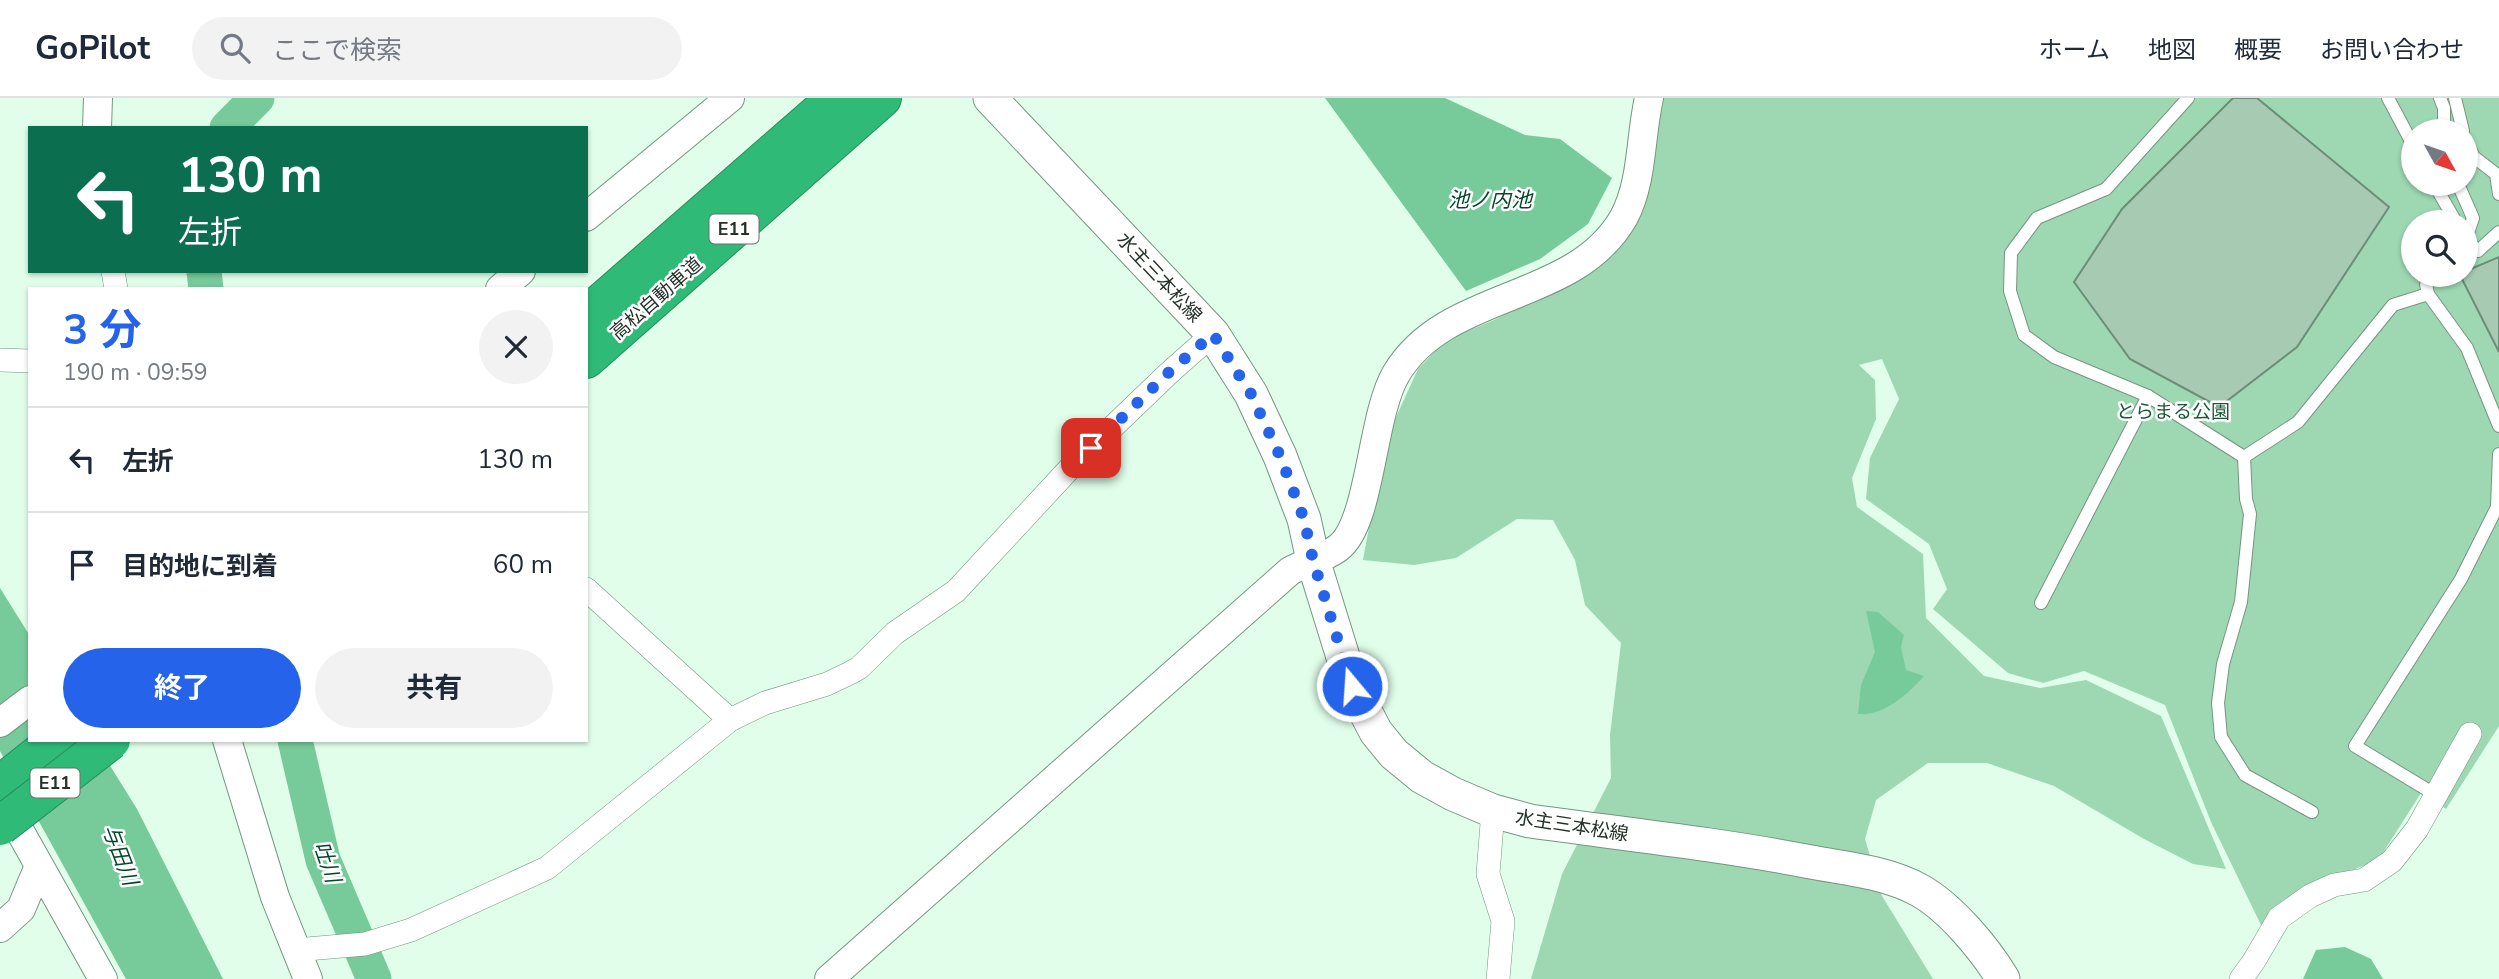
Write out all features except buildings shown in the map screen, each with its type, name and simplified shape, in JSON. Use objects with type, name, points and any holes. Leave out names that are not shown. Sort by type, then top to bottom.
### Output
[{"type":"highway","name":"高松自動車道","points":[[588,314],[836,98]]},
{"type":"highway","name":"高松自動車道","points":[[588,357],[882,98]]},
{"type":"highway","name":"E11","points":[[0,785],[54,742]]},
{"type":"highway","name":"E11","points":[[0,826],[108,742]]},
{"type":"main road","name":"水主三本松線","points":[[990,98],[1213,334],[1251,394],[1280,456],[1304,519],[1313,560],[1352,686],[1376,732],[1394,754],[1422,777],[1453,794],[1493,811],[1530,821],[1776,855],[1882,874],[1921,891],[1949,912],[2003,979]]},
{"type":"street","points":[[97,126],[98,98]]},
{"type":"street","points":[[588,215],[730,98]]},
{"type":"street","points":[[829,979],[1290,571],[1338,549],[1353,529],[1359,515],[1378,423],[1395,375],[1410,354],[1447,324],[1538,286],[1572,268],[1617,228],[1625,215],[1636,183],[1649,98]]},
{"type":"street","points":[[502,287],[519,273]]},
{"type":"street","points":[[295,950],[365,944],[411,930],[547,868],[730,720],[765,703],[827,684],[859,668],[895,633],[956,591],[1072,467],[1168,373],[1213,334]]},
{"type":"street","points":[[0,360],[28,361]]},
{"type":"street","points":[[588,591],[730,720]]},
{"type":"street","points":[[0,723],[28,702]]},
{"type":"street","points":[[2241,979],[2255,961],[2279,918],[2310,897],[2334,885],[2364,880],[2392,861],[2417,829],[2470,734]]},
{"type":"street","points":[[228,742],[275,897],[308,979]]},
{"type":"street","points":[[0,795],[103,979]]},
{"type":"street","points":[[1493,811],[1488,874],[1503,921],[1498,979]]},
{"type":"street","points":[[0,928],[21,909],[39,866]]},
{"type":"lane","points":[[2188,98],[2106,189],[2037,218],[2011,253],[2010,291],[2024,335],[2054,357],[2148,396],[2244,457]]},
{"type":"lane","points":[[2388,98],[2401,122]]},
{"type":"lane","points":[[2440,98],[2444,119]]},
{"type":"lane","points":[[2455,98],[2459,119]]},
{"type":"lane","points":[[2478,160],[2496,174],[2499,194]]},
{"type":"lane","points":[[2463,196],[2473,218],[2466,239],[2478,251],[2499,232]]},
{"type":"lane","points":[[2427,287],[2428,294],[2467,348],[2499,426]]},
{"type":"lane","points":[[2244,457],[2298,422],[2393,305],[2428,294]]},
{"type":"lane","points":[[2041,603],[2148,396]]},
{"type":"lane","points":[[2436,795],[2356,746],[2461,579],[2497,507],[2499,454]]},
{"type":"lane","points":[[2244,457],[2246,499],[2250,514],[2241,602],[2222,664],[2218,703],[2221,737],[2245,775],[2312,812]]},
{"type":"green space","name":"とらまる公園","points":[[1662,98],[2499,98],[2499,726],[2446,809],[2421,793],[2379,859],[2292,896],[2261,925],[2211,822],[2165,705],[2084,671],[2043,683],[2008,673],[1933,609],[1947,589],[1929,544],[1866,499],[1870,458],[1899,399],[1882,359],[1859,365],[1875,380],[1876,419],[1852,478],[1857,507],[1923,554],[1926,618],[1984,676],[2040,688],[2086,680],[2161,716],[2226,869],[2193,864],[2144,839],[2054,786],[1987,763],[1928,763],[1876,800],[1865,839],[1882,896],[1933,979],[1531,979],[1562,874],[1611,778],[1610,735],[1621,643],[1585,605],[1575,560],[1553,520],[1517,519],[1456,558],[1414,565],[1363,560],[1385,441],[1418,369],[1446,340],[1494,320],[1613,256],[1642,205]]},
{"type":"water","name":"池ノ内池","points":[[1325,98],[1445,98],[1525,135],[1560,139],[1612,178],[1588,224],[1540,259],[1466,291]]},
{"type":"water","name":"与田川","points":[[0,588],[28,633],[28,742],[95,742],[137,809],[223,979],[126,979],[0,751]]},
{"type":"water","points":[[1866,611],[1878,612],[1904,635],[1901,647],[1906,670],[1924,676],[1903,697],[1886,708],[1858,714],[1861,685],[1875,652]]},
{"type":"water","points":[[2345,947],[2371,959],[2383,979],[2303,979],[2316,950]]},
{"type":"waterway","name":"吐川","points":[[229,126],[257,98]]},
{"type":"waterway","name":"吐川","points":[[204,273],[206,287]]},
{"type":"waterway","name":"吐川","points":[[295,742],[323,860],[374,979]]},
{"type":"route","points":[[1091,448],[1168,373],[1213,334],[1251,394],[1280,456],[1304,519],[1313,560],[1352,686]]}]
